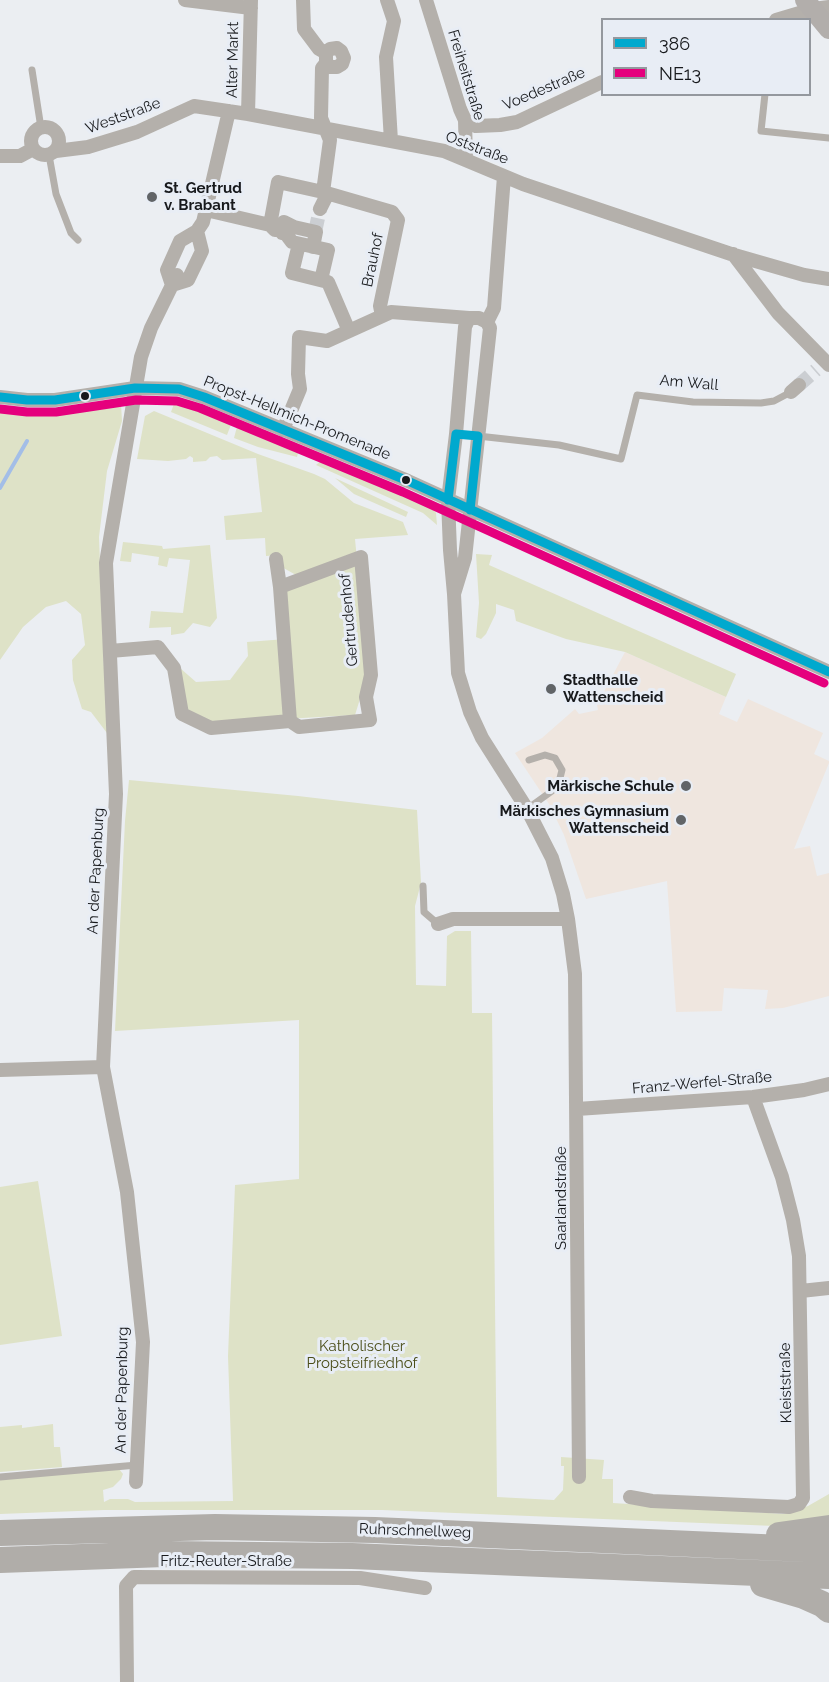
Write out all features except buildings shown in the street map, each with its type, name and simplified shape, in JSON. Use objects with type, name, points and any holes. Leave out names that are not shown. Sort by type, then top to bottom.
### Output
[{"type":"highway","name":"Ruhrschnellweg","points":[[0,1533],[215,1527],[375,1530],[829,1550]]},
{"type":"highway","points":[[690,1545],[829,1528]]},
{"type":"highway","name":"Ruhrschnellweg","points":[[0,1560],[164,1554],[352,1556],[829,1576]]},
{"type":"highway","points":[[704,1570],[787,1589],[822,1604],[829,1611]]},
{"type":"street","name":"Alter Markt","points":[[185,0],[251,4],[248,114]]},
{"type":"street","points":[[303,0],[304,29],[326,58],[322,68],[321,118],[330,140],[323,192],[325,199],[320,209]]},
{"type":"street","points":[[387,0],[394,21],[386,57],[391,141]]},
{"type":"street","name":"Freiheitstraße","points":[[426,0],[465,120],[466,160]]},
{"type":"street","points":[[781,18],[817,4],[829,29]]},
{"type":"street","name":"Voedestraße","points":[[465,120],[476,126],[517,122],[601,83]]},
{"type":"street","name":"Weststraße","points":[[33,149],[40,154],[88,147],[136,132],[194,106],[200,106]]},
{"type":"street","name":"Oststraße","points":[[200,106],[444,151],[504,176],[733,254],[804,275],[829,279]]},
{"type":"street","name":"An der Papenburg","points":[[174,280],[167,270],[180,241],[198,231],[203,222],[229,111]]},
{"type":"street","points":[[0,156],[20,156],[33,149],[31,138],[35,131],[48,127],[57,133],[60,143],[52,153]]},
{"type":"street","name":"Saarlandstraße","points":[[454,594],[465,558],[490,328],[487,322],[494,308],[504,176]]},
{"type":"street","name":"Brauhof","points":[[277,225],[279,183],[323,192],[392,212],[398,220],[380,306],[382,316]]},
{"type":"street","points":[[206,210],[316,232],[313,247]]},
{"type":"street","points":[[277,225],[292,242],[328,250],[321,280]]},
{"type":"street","name":"An der Papenburg","points":[[174,280],[188,280],[202,251],[198,231]]},
{"type":"street","points":[[298,244],[292,273],[328,282],[349,331]]},
{"type":"street","points":[[733,254],[778,313],[824,366]]},
{"type":"street","name":"An der Papenburg","points":[[136,1482],[143,1342],[127,1192],[103,1067],[116,794],[106,563],[141,357],[174,280]]},
{"type":"street","points":[[283,430],[300,389],[299,338],[327,341],[391,312],[479,318],[487,322]]},
{"type":"street","name":"Saarlandstraße","points":[[469,318],[465,327],[448,500],[455,643],[458,673],[463,692],[482,738],[526,809],[552,858],[568,919],[575,974],[579,1477]]},
{"type":"street","name":"Propst-Hellmich-Promenade","points":[[0,397],[55,400],[135,388],[179,389],[204,397],[408,481],[829,672]]},
{"type":"street","points":[[456,434],[478,435]]},
{"type":"street","name":"Gertrudenhof","points":[[110,651],[158,647],[174,668],[182,714],[212,728],[290,721],[299,727],[370,720],[366,697],[370,675],[361,557],[280,587]]},
{"type":"street","points":[[276,559],[290,721]]},
{"type":"street","points":[[438,924],[453,919],[568,919]]},
{"type":"street","points":[[0,1070],[103,1067]]},
{"type":"street","name":"Franz-Werfel-Straße","points":[[577,1109],[753,1096],[804,1090],[829,1084]]},
{"type":"street","name":"Kleiststraße","points":[[630,1497],[652,1501],[789,1507],[799,1504],[803,1498],[805,1491],[799,1256],[788,1198],[753,1096]]},
{"type":"street","points":[[801,1291],[829,1288]]},
{"type":"street","name":"Fritz-Reuter-Straße","points":[[127,1682],[126,1586],[134,1577],[360,1578],[425,1588]]},
{"type":"lane","points":[[32,70],[40,128]]},
{"type":"lane","points":[[765,96],[761,131],[829,138]]},
{"type":"lane","points":[[52,153],[56,194],[71,233],[78,240]]},
{"type":"lane","name":"Am Wall","points":[[478,435],[559,445],[621,459],[637,395],[693,402],[761,403],[774,401],[795,389]]},
{"type":"lane","points":[[526,809],[552,791],[562,770],[555,758],[545,755],[529,760]]},
{"type":"lane","points":[[423,886],[424,912],[438,924]]},
{"type":"lane","name":"An der Papenburg","points":[[0,1477],[137,1465]]},
{"type":"shaded area","name":"Märkisches Gymnasium Wattenscheid","points":[[625,652],[726,697],[719,714],[737,722],[748,699],[823,733],[814,754],[829,763],[794,849],[810,846],[817,876],[829,873],[829,996],[783,1008],[765,1009],[768,990],[724,988],[722,1011],[676,1012],[667,881],[586,899],[564,835],[549,804],[515,753],[542,738],[575,709],[579,714],[598,710],[597,705]]},
{"type":"green space","points":[[175,401],[185,407],[231,417],[232,422],[227,435],[171,412]]},
{"type":"green space","points":[[101,403],[121,404],[122,421],[107,471],[99,537],[104,668],[110,737],[91,712],[82,709],[73,680],[72,660],[85,645],[81,614],[66,601],[46,607],[23,627],[0,660],[0,405],[38,411]]},
{"type":"green space","points":[[154,411],[258,454],[314,474],[325,479],[354,503],[403,522],[408,535],[355,539],[368,673],[355,715],[215,723],[186,710],[180,668],[196,682],[230,680],[248,656],[247,642],[286,639],[282,593],[296,575],[280,566],[279,555],[266,556],[265,538],[226,540],[224,516],[262,512],[256,458],[222,460],[217,456],[210,457],[206,461],[193,462],[190,456],[186,459],[168,461],[137,459],[145,416]]},
{"type":"green space","points":[[241,421],[292,442],[299,449],[297,457],[234,438],[238,423]]},
{"type":"green space","points":[[324,458],[414,495],[436,513],[437,525],[423,513],[316,465]]},
{"type":"green space","points":[[335,478],[408,512],[406,517],[354,494]]},
{"type":"green space","points":[[123,542],[162,546],[163,549],[210,545],[217,618],[210,627],[193,623],[184,633],[171,635],[171,627],[149,628],[151,611],[183,613],[190,560],[169,558],[167,567],[158,565],[159,557],[132,553],[131,562],[120,561]]},
{"type":"green space","points":[[476,554],[492,555],[489,565],[736,674],[726,697],[625,652],[566,639],[516,621],[514,610],[496,604],[496,613],[486,634],[481,639],[476,637],[479,603]]},
{"type":"green space","name":"Katholischer Propsteifriedhof","points":[[129,780],[417,810],[421,883],[415,906],[416,985],[446,986],[447,936],[455,931],[471,931],[472,1013],[492,1013],[497,1497],[554,1500],[563,1490],[564,1466],[561,1466],[561,1457],[604,1460],[602,1479],[613,1479],[613,1503],[784,1514],[808,1506],[829,1494],[829,1521],[775,1526],[382,1510],[104,1510],[0,1514],[0,1478],[119,1469],[123,1474],[121,1479],[113,1487],[103,1490],[104,1502],[110,1499],[128,1499],[135,1502],[233,1501],[228,1356],[235,1185],[299,1179],[299,1020],[115,1031]]},
{"type":"green space","points":[[38,1181],[62,1336],[0,1345],[0,1187]]},
{"type":"green space","points":[[53,1424],[54,1447],[60,1447],[62,1467],[0,1472],[0,1427],[22,1425],[22,1428]]},
{"type":"waterway","points":[[0,488],[27,441]]},
{"type":"tunnel","points":[[315,232],[320,209]]},
{"type":"tunnel","points":[[799,385],[816,370]]},
{"type":"transit line","name":"386","points":[[0,397],[55,400],[135,388],[179,389],[204,397],[408,481],[829,672]]},
{"type":"transit line","name":"NE13","points":[[0,409],[56,412],[136,400],[177,401],[200,408],[403,492],[824,683]]},
{"type":"transit line","name":"386","points":[[448,500],[456,434],[478,436],[470,510]]},
{"type":"place","name":"St. Gertrud v. Brabant","points":[[152,197]]},
{"type":"place","name":"Stadthalle Wattenscheid","points":[[551,689]]},
{"type":"place","name":"Märkische Schule","points":[[686,786]]},
{"type":"place","name":"Märkisches Gymnasium Wattenscheid","points":[[681,820]]}]
